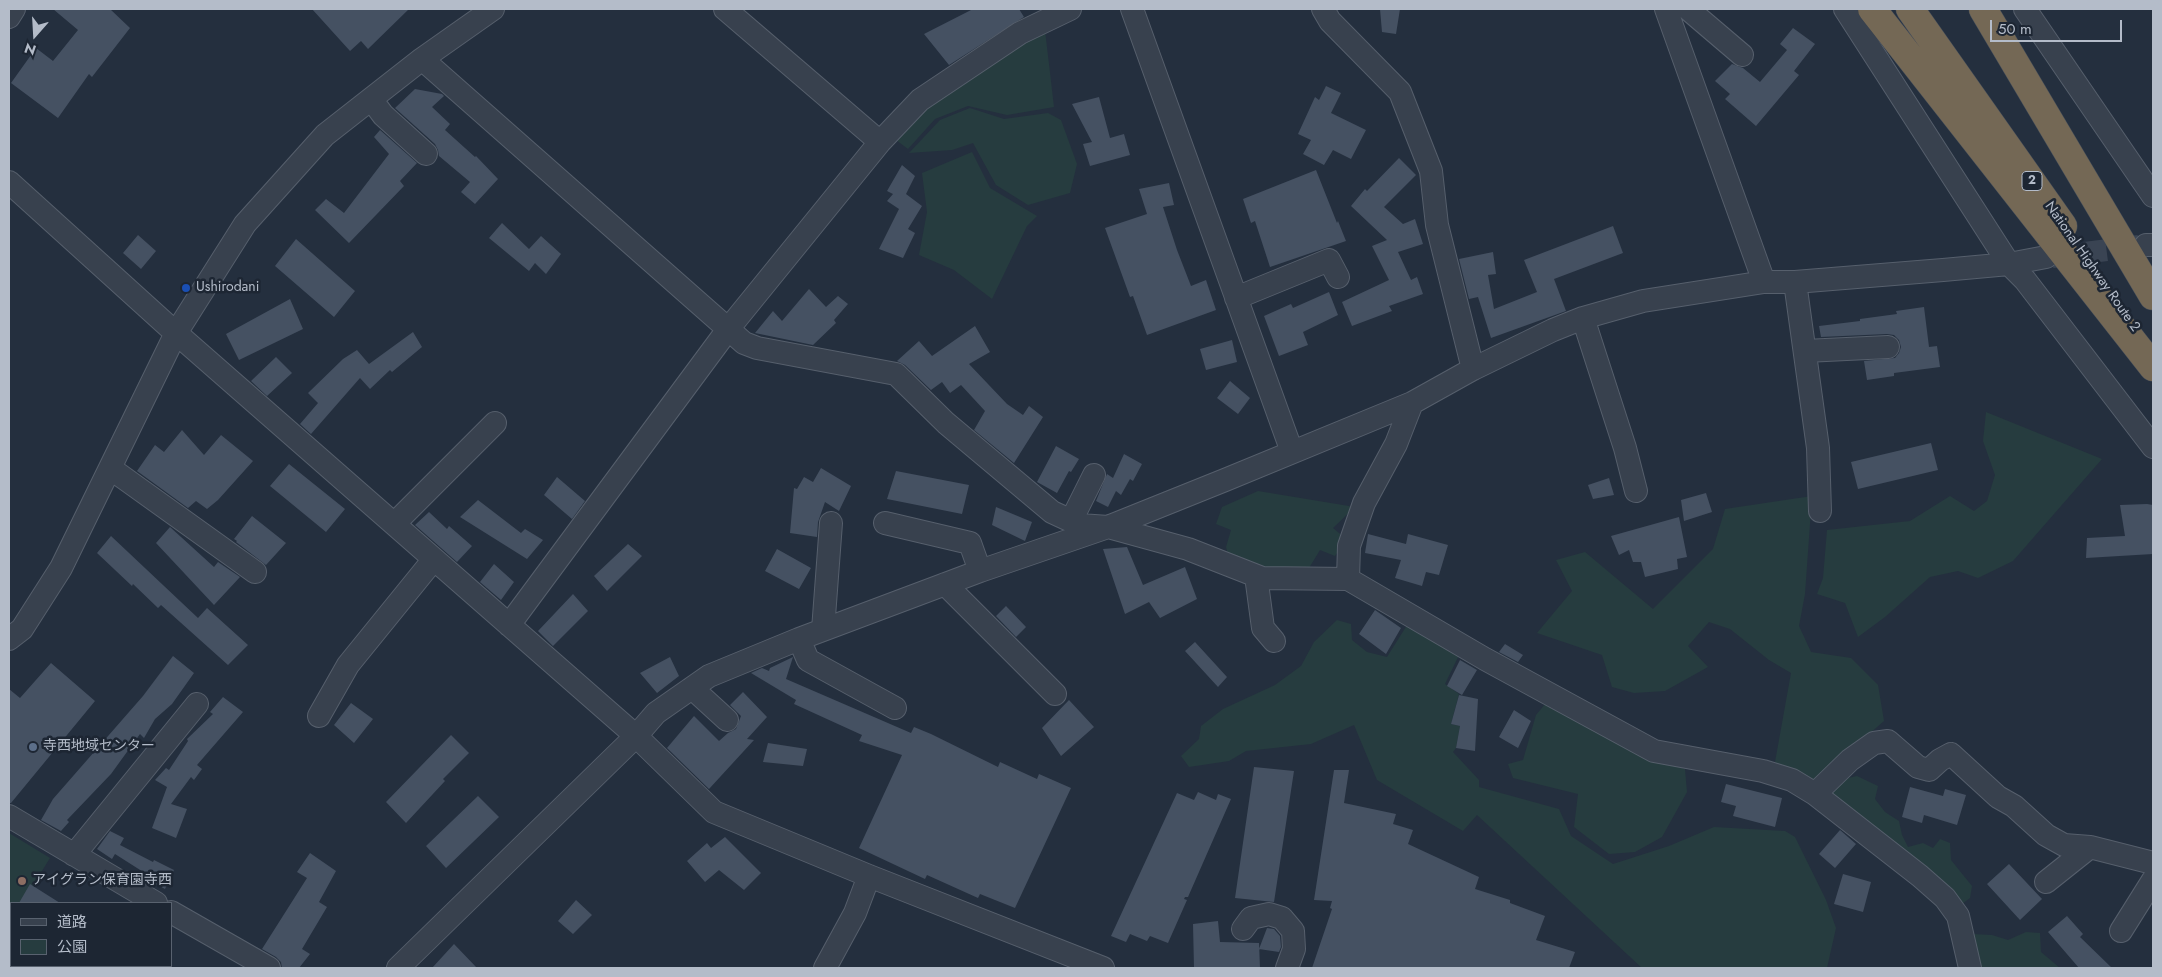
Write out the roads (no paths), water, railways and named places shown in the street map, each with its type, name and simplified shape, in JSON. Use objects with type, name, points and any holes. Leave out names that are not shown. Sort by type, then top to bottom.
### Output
[{"type":"highway","points":[[1872,9],[2153,367]]},
{"type":"highway","name":"National Highway Route 2","points":[[1910,9],[2153,354]]},
{"type":"highway","points":[[1983,9],[2153,296]]},
{"type":"street","points":[[9,17],[14,9]]},
{"type":"street","points":[[9,639],[22,629],[61,568],[176,333],[245,224],[325,135],[422,59],[493,9]]},
{"type":"street","points":[[725,9],[880,142]]},
{"type":"street","points":[[509,625],[729,328],[880,142],[920,100],[1020,33],[1070,9]]},
{"type":"street","points":[[1132,9],[1292,452]]},
{"type":"street","points":[[1323,9],[1330,21],[1400,92],[1431,171],[1437,225],[1473,368]]},
{"type":"street","points":[[1666,9],[1764,282]]},
{"type":"street","points":[[1688,9],[1742,55]]},
{"type":"street","points":[[1845,9],[2009,264],[2025,280],[2153,448]]},
{"type":"street","points":[[2025,9],[2153,196]]},
{"type":"street","points":[[422,59],[744,343],[757,348],[896,374],[946,423],[1052,512],[1080,524],[1108,527],[1188,548],[1262,578],[1348,580],[1485,659],[1654,751],[1763,771],[1792,780],[1815,794],[1920,876],[1945,898],[1958,916],[1970,968]]},
{"type":"street","points":[[371,99],[383,115],[426,154]]},
{"type":"street","points":[[9,182],[176,333],[636,736],[714,812],[869,876],[1103,968]]},
{"type":"street","points":[[398,968],[636,736],[656,714],[709,676],[799,639],[945,584],[1108,527],[1412,403],[1473,368],[1553,330],[1584,318],[1643,301],[1764,282],[1795,282],[2009,264],[2046,257]]},
{"type":"street","points":[[1236,298],[1329,260],[1338,277]]},
{"type":"street","points":[[1795,282],[1818,448],[1820,511]]},
{"type":"street","points":[[1584,318],[1636,491]]},
{"type":"street","points":[[1805,351],[1888,347]]},
{"type":"street","points":[[1348,580],[1349,546],[1364,504],[1396,444],[1412,403]]},
{"type":"street","points":[[394,524],[495,423]]},
{"type":"street","points":[[110,468],[255,572]]},
{"type":"street","points":[[1071,520],[1094,475]]},
{"type":"street","points":[[823,630],[831,523]]},
{"type":"street","points":[[885,523],[970,542],[980,572]]},
{"type":"street","points":[[319,716],[348,665],[434,559]]},
{"type":"street","points":[[1256,576],[1264,628],[1274,641]]},
{"type":"street","points":[[945,584],[1054,694]]},
{"type":"street","points":[[799,639],[808,660],[895,708]]},
{"type":"street","points":[[692,688],[727,720]]},
{"type":"street","points":[[74,855],[197,704]]},
{"type":"street","points":[[1815,794],[1850,760],[1874,743],[1888,741],[1918,767],[1929,770],[1940,760],[1952,754],[1998,797],[2014,806],[2046,835],[2064,845],[2090,847],[2153,863]]},
{"type":"street","points":[[9,816],[154,902]]},
{"type":"street","points":[[2046,882],[2090,847]]},
{"type":"street","points":[[826,968],[854,913],[869,876]]},
{"type":"street","points":[[2121,931],[2153,880]]},
{"type":"street","points":[[172,913],[269,968]]},
{"type":"street","points":[[1243,929],[1251,918],[1269,914],[1282,918],[1293,931],[1294,949],[1287,968]]},
{"type":"tunnel","points":[[2052,257],[2139,246]]},
{"type":"place","name":"Ushirodani","points":[[186,288]]},
{"type":"place","name":"寺西地域センター","points":[[33,747]]},
{"type":"place","name":"アイグラン保育園寺西","points":[[22,881]]}]
